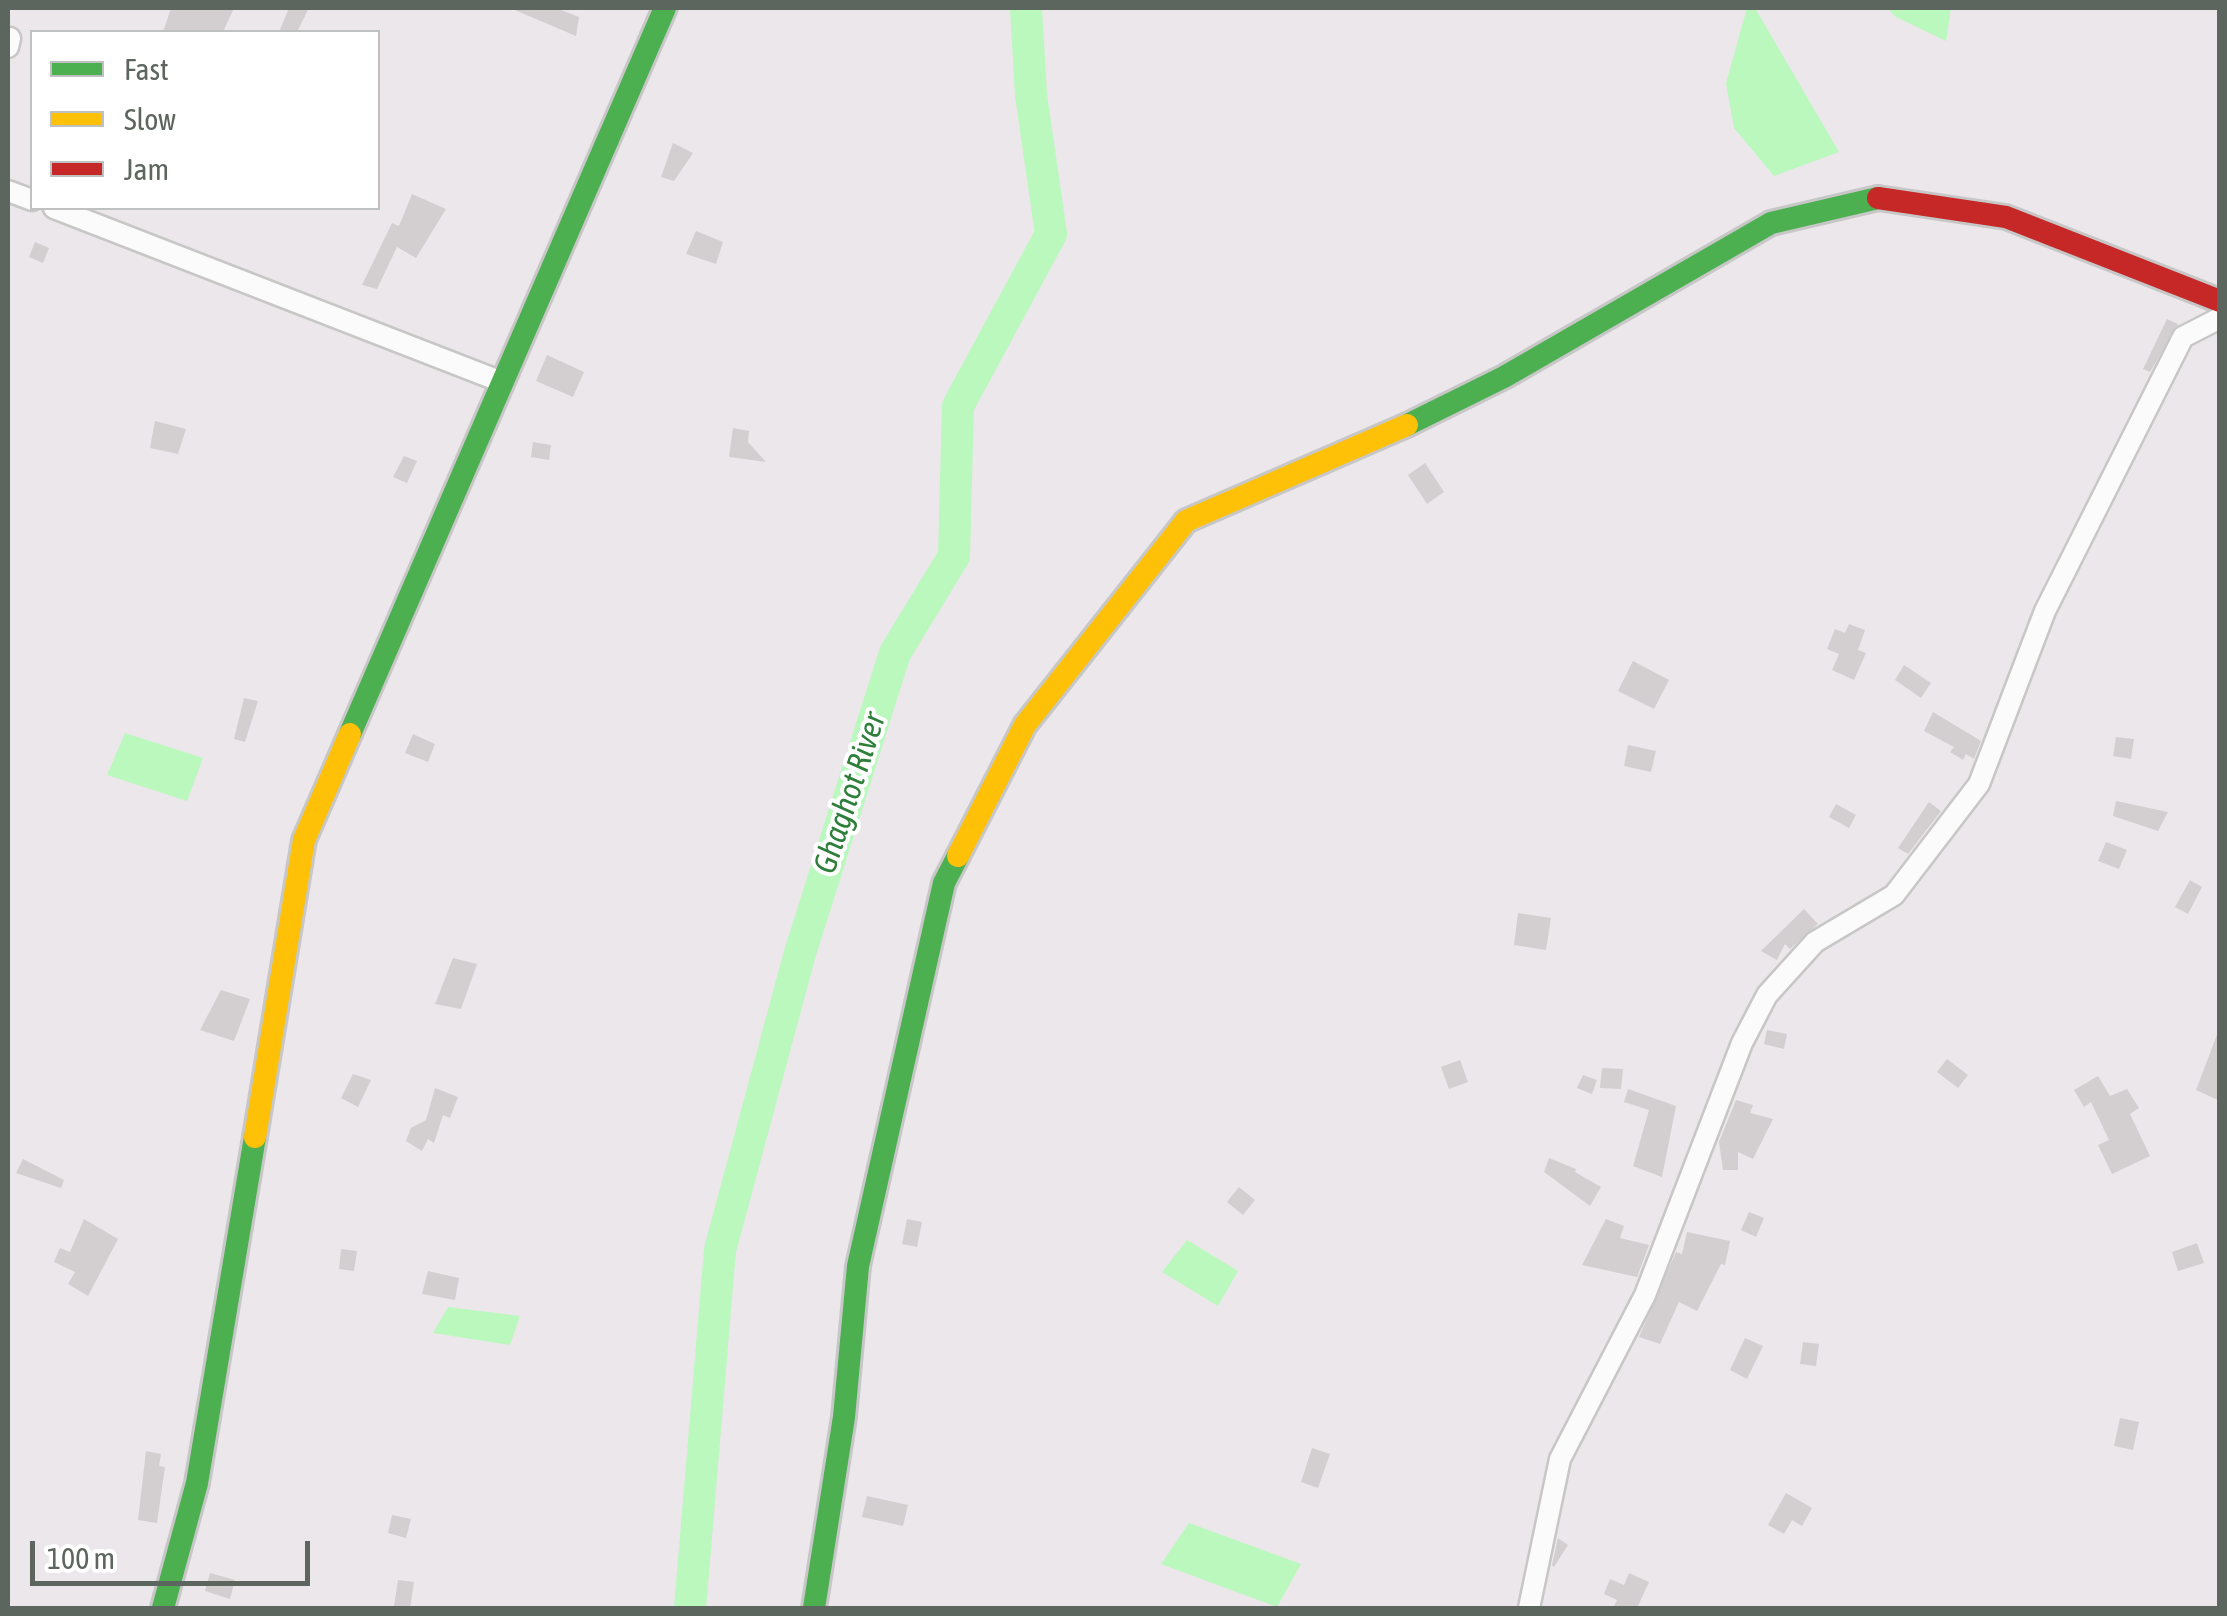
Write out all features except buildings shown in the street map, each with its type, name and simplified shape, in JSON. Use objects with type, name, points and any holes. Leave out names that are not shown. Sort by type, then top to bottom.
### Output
[{"type":"street","points":[[163,1608],[197,1483],[304,840],[665,8]]},
{"type":"street","points":[[814,1608],[844,1418],[858,1266],[944,883],[1026,725],[1186,520],[1368,445],[1504,377],[1771,222],[1885,196],[2006,216],[2220,300]]},
{"type":"street","points":[[59,210],[502,382]]},
{"type":"street","points":[[1529,1608],[1560,1458],[1645,1295],[1742,1043],[1768,995],[1815,942],[1894,894],[1978,784],[2045,611],[2184,337],[2220,318]]},
{"type":"shaded area","points":[[1747,8],[1755,8],[1839,152],[1774,176],[1734,128],[1726,83]]},
{"type":"shaded area","points":[[1887,8],[1951,8],[1946,41],[1896,17]]},
{"type":"shaded area","points":[[125,733],[203,758],[187,801],[107,775]]},
{"type":"shaded area","points":[[1187,1240],[1238,1271],[1218,1306],[1162,1272]]},
{"type":"shaded area","points":[[448,1307],[520,1316],[510,1345],[433,1333]]},
{"type":"shaded area","points":[[1189,1523],[1301,1564],[1277,1607],[1161,1564]]},
{"type":"waterway","name":"Ghaghot River","points":[[690,1608],[720,1250],[800,953],[895,653],[954,556],[958,406],[1051,234],[1031,95],[1026,8]]},
{"type":"traffic: fast","points":[[350,734],[665,8]]},
{"type":"traffic: fast","points":[[1407,425],[1504,377],[1771,223],[1878,198]]},
{"type":"traffic: fast","points":[[814,1608],[844,1417],[858,1266],[944,883],[958,856]]},
{"type":"traffic: fast","points":[[163,1608],[197,1483],[255,1137]]},
{"type":"traffic: slow","points":[[958,856],[1025,725],[1186,521],[1407,425]]},
{"type":"traffic: slow","points":[[255,1137],[304,840],[350,734]]},
{"type":"traffic: jam","points":[[1878,198],[2006,217],[2220,301]]}]
